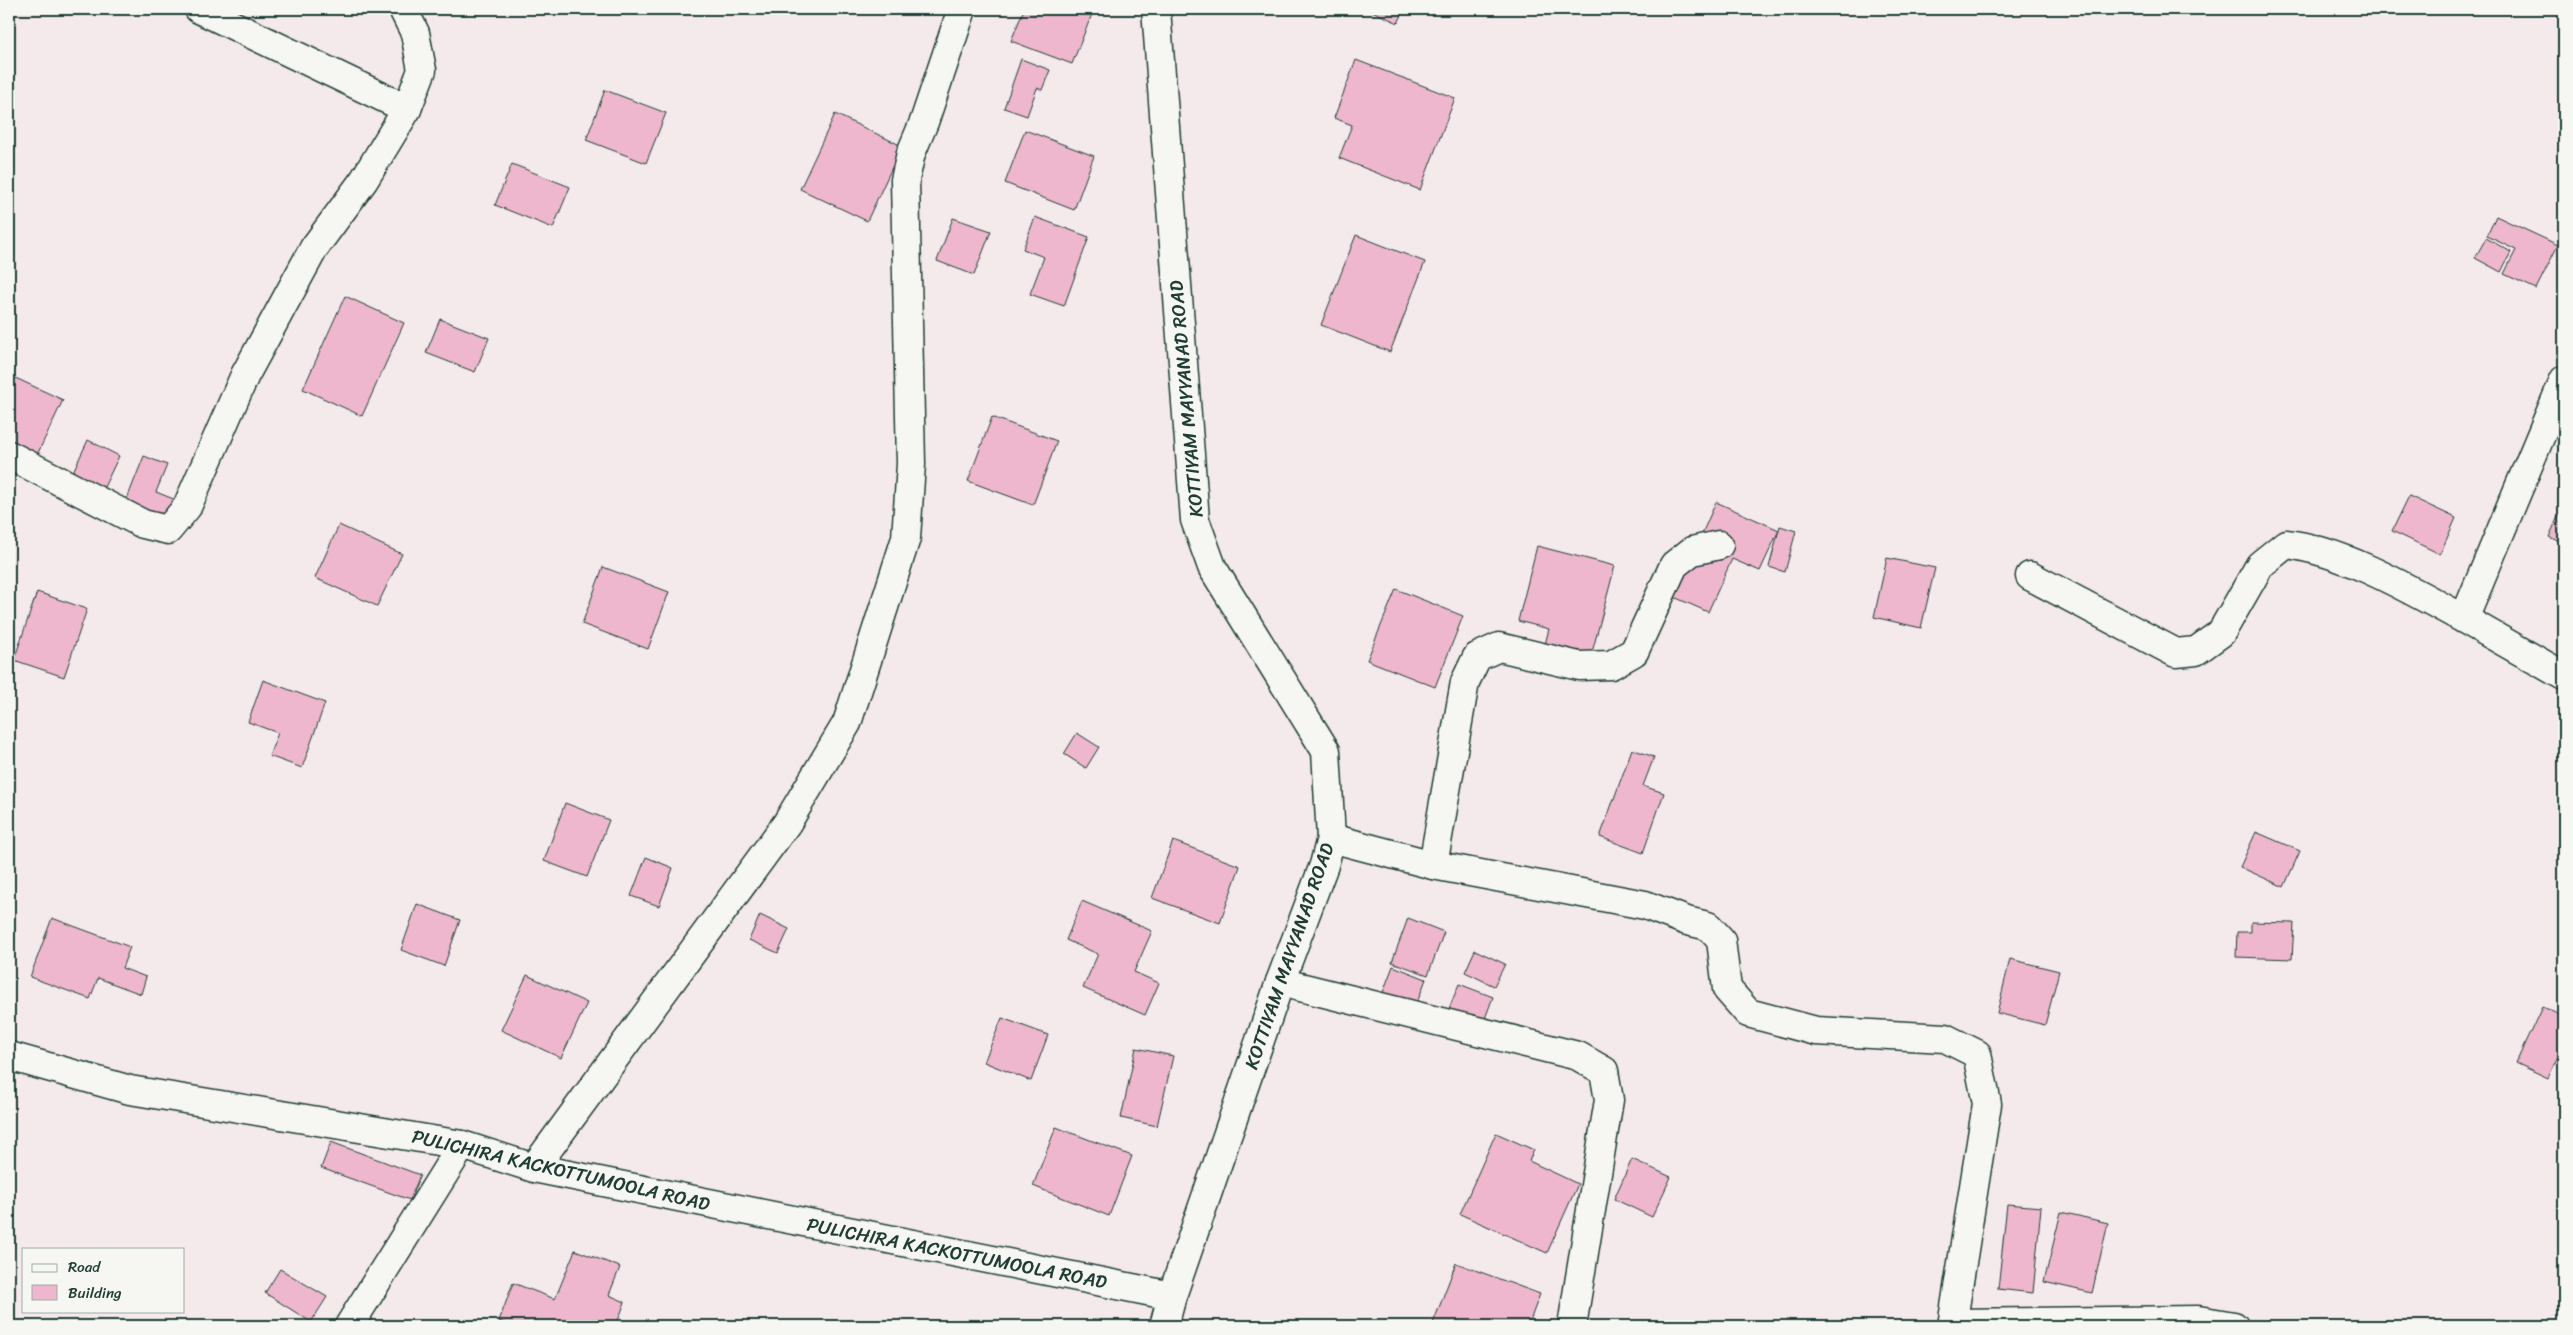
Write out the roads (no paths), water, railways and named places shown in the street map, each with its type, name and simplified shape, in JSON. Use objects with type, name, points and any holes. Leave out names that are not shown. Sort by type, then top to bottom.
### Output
[{"type":"street","points":[[199,9],[407,109]]},
{"type":"street","points":[[9,454],[143,524],[168,530],[187,507],[245,375],[314,248],[364,180],[407,109],[422,70],[416,34],[404,9]]},
{"type":"street","points":[[534,1168],[787,823],[846,723],[906,538],[911,464],[905,180],[911,153],[924,122],[962,9]]},
{"type":"street","name":"KOTTIYAM MAYYANAD ROAD","points":[[1156,9],[1195,520],[1212,567],[1326,751],[1331,838],[1324,865],[1280,982],[1172,1296],[1164,1326]]},
{"type":"street","points":[[2464,619],[2564,380]]},
{"type":"street","points":[[2030,576],[2176,653],[2196,651],[2221,632],[2260,565],[2286,544],[2310,546],[2400,584],[2564,676]]},
{"type":"street","points":[[1433,865],[1465,682],[1477,657],[1499,646],[1579,666],[1612,665],[1634,652],[1674,566],[1692,551],[1719,545]]},
{"type":"street","points":[[1331,838],[1433,865],[1645,905],[1687,921],[1708,926],[1722,940],[1727,989],[1748,1013],[1816,1031],[1945,1038],[1977,1054],[1987,1104],[1953,1324],[2198,1320],[2234,1326]]},
{"type":"street","points":[[1280,982],[1578,1056],[1604,1071],[1609,1100],[1572,1326]]},
{"type":"street","name":"PULICHIRA KACKOTTUMOOLA ROAD","points":[[9,1056],[130,1090],[462,1144],[534,1168],[1172,1296]]},
{"type":"street","points":[[355,1324],[462,1144]]}]
